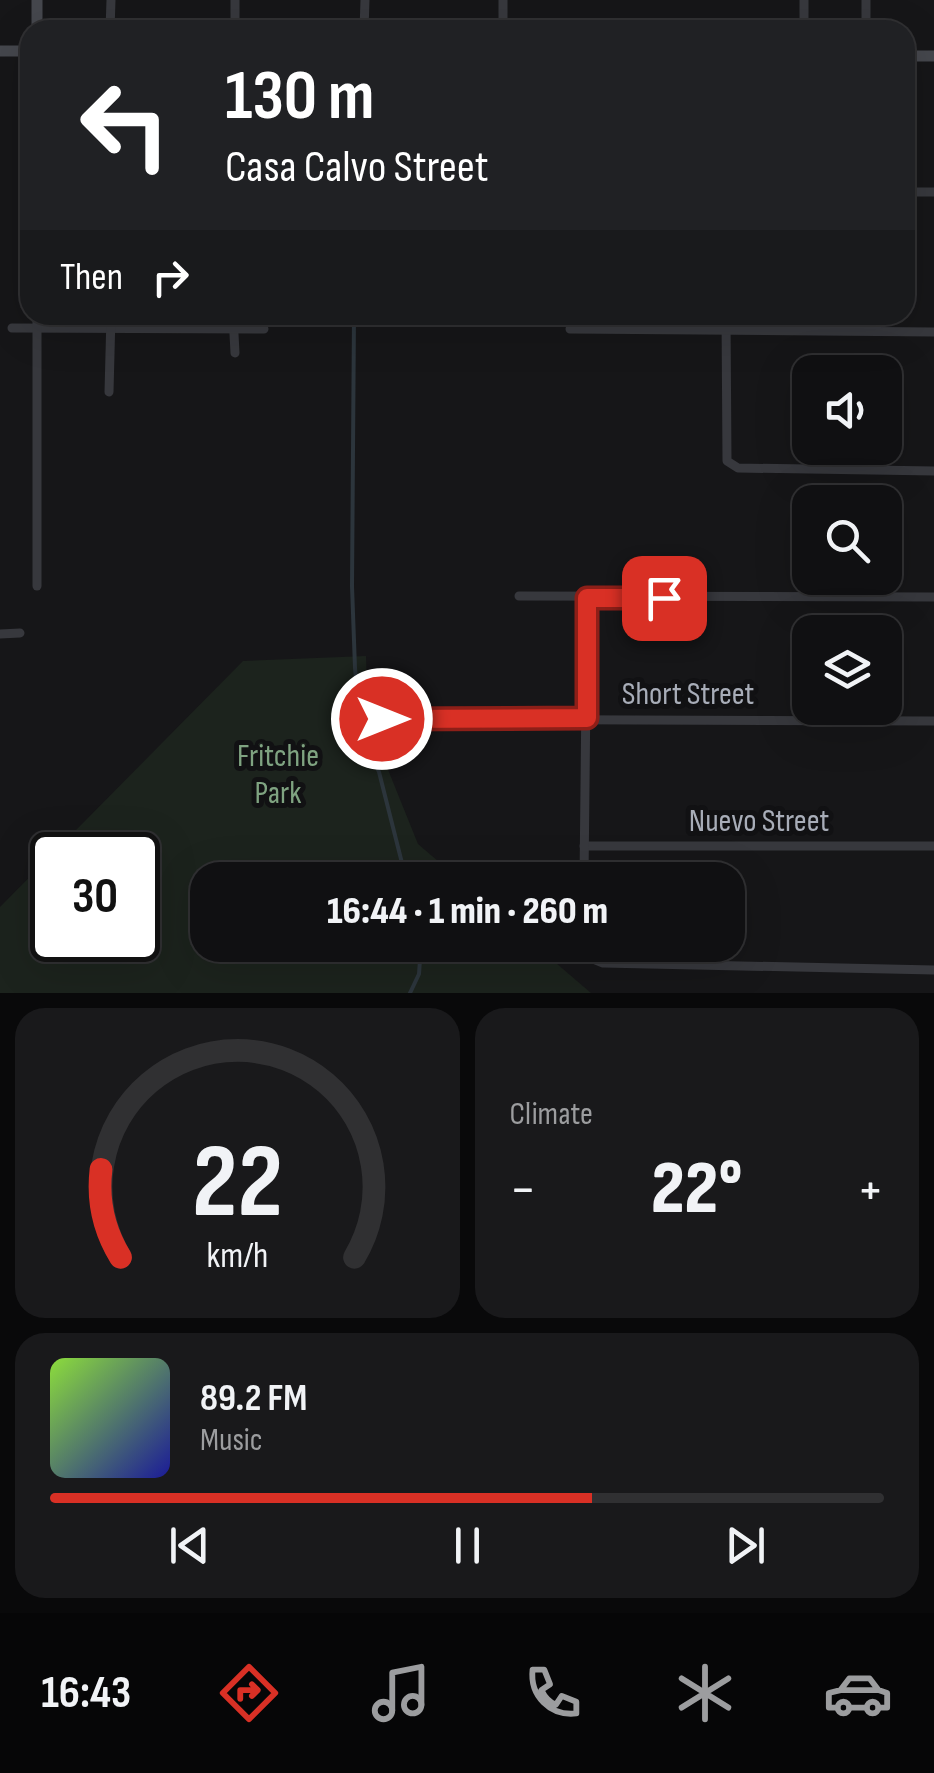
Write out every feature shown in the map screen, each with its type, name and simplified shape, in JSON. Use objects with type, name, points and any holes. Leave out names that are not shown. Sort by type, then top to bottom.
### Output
[{"type":"street","points":[[233,325],[235,353]]},
{"type":"street","points":[[726,325],[727,462],[738,468],[934,471]]},
{"type":"street","points":[[109,392],[110,327]]},
{"type":"street","points":[[12,328],[264,329]]},
{"type":"street","points":[[37,328],[37,586]]},
{"type":"street","points":[[570,329],[934,332]]},
{"type":"street","points":[[519,596],[934,597]]},
{"type":"street","points":[[584,862],[587,598]]},
{"type":"street","points":[[0,634],[20,633]]},
{"type":"street","name":"Short Street","points":[[382,719],[934,721]]},
{"type":"street","name":"Nuevo Street","points":[[584,846],[934,846]]},
{"type":"street","points":[[602,962],[934,970]]},
{"type":"green space","name":"Fritchie Park","points":[[366,656],[368,720],[418,844],[439,862],[190,862],[190,962],[555,962],[591,993],[0,993],[0,907],[30,877],[30,962],[160,962],[160,832],[74,832],[243,661]]},
{"type":"waterway","points":[[354,325],[355,668],[361,731],[379,772],[402,862]]},
{"type":"waterway","points":[[410,993],[420,962]]},
{"type":"route","points":[[382,719],[587,718],[587,598],[664,598]]}]
